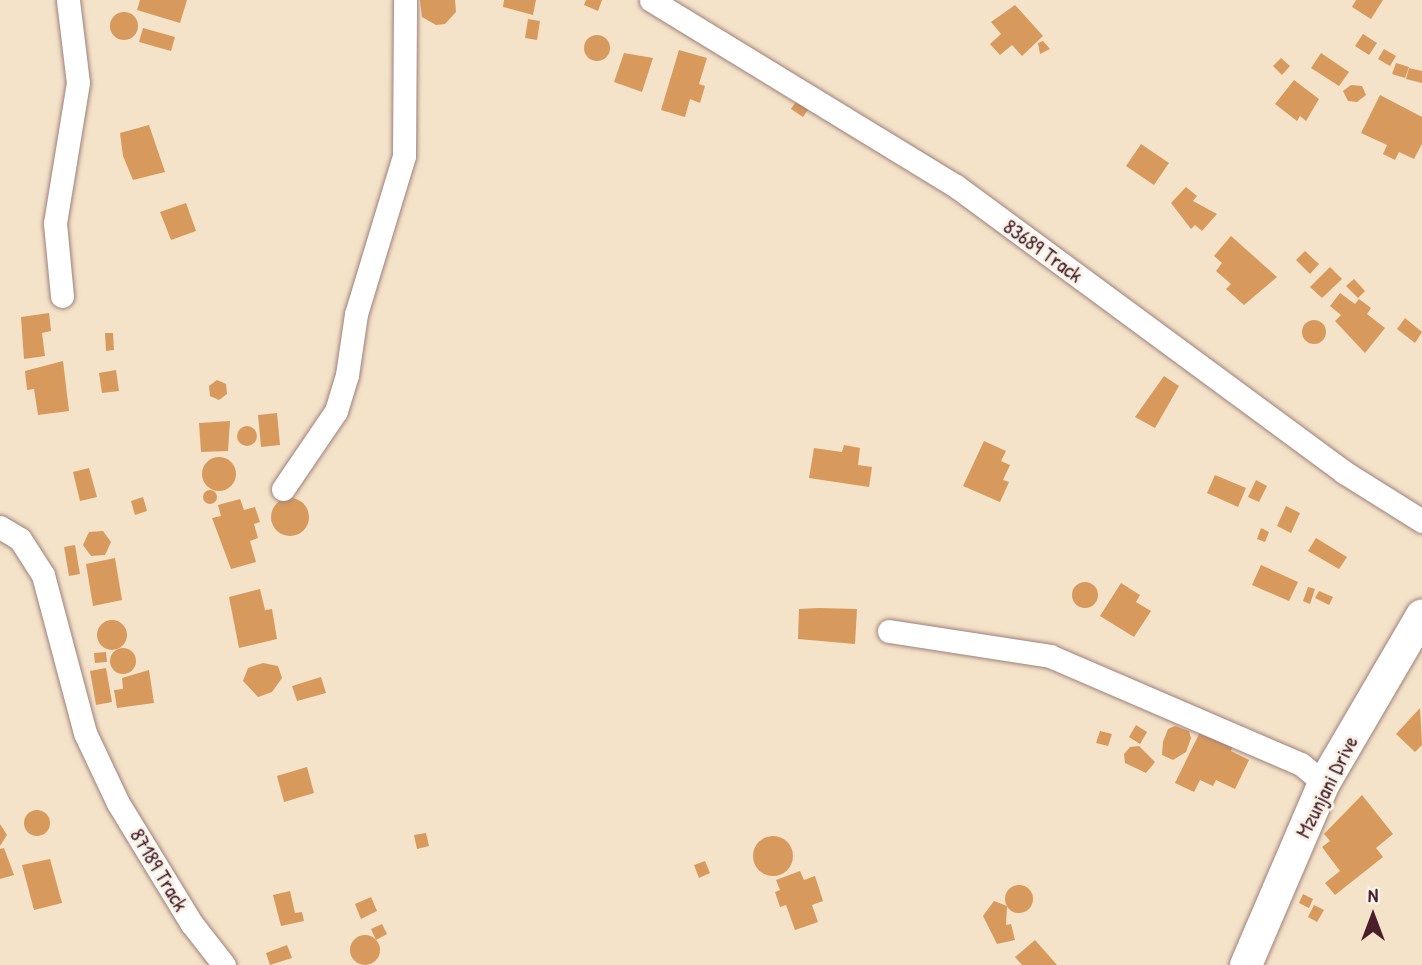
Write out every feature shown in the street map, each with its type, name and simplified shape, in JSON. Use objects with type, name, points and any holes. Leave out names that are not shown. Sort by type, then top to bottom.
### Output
[{"type":"main road","name":"Mzunjani Drive","points":[[1246,965],[1324,783],[1422,615]]},
{"type":"street","points":[[62,296],[55,223],[78,83],[68,0]]},
{"type":"street","points":[[283,489],[335,411],[347,375],[356,314],[404,156],[405,0]]},
{"type":"street","name":"83689 Track","points":[[651,0],[956,186],[1345,472],[1422,521]]},
{"type":"street","name":"87189 Track","points":[[0,527],[20,539],[43,575],[85,733],[105,769],[118,803],[192,924],[224,965]]},
{"type":"street","points":[[889,631],[1050,656],[1301,764],[1324,783]]},
{"type":"building","points":[[140,0],[187,0],[180,23],[137,10]]},
{"type":"building","points":[[420,0],[455,0],[456,12],[445,24],[436,25],[422,17]]},
{"type":"building","points":[[504,0],[536,0],[533,15],[503,7]]},
{"type":"building","points":[[586,0],[602,0],[598,11],[584,5]]},
{"type":"building","points":[[1356,0],[1383,0],[1371,19],[1352,7]]},
{"type":"building","points":[[1015,5],[1043,36],[1022,56],[1012,45],[1000,55],[990,44],[1001,34],[991,22]]},
{"type":"building","points":[[124,12],[134,16],[138,26],[134,36],[124,40],[114,36],[110,26],[114,16]]},
{"type":"building","points":[[528,19],[540,21],[537,40],[525,38]]},
{"type":"building","points":[[143,28],[175,37],[171,51],[139,42]]},
{"type":"building","points":[[1363,34],[1377,43],[1369,55],[1355,46]]},
{"type":"building","points":[[597,35],[606,39],[610,48],[606,57],[597,61],[588,57],[584,48],[588,39]]},
{"type":"building","points":[[1043,41],[1050,49],[1040,54],[1038,43]]},
{"type":"building","points":[[1384,49],[1396,56],[1390,66],[1378,59]]},
{"type":"building","points":[[679,50],[707,58],[699,84],[705,86],[700,103],[690,99],[685,117],[661,110]]},
{"type":"building","points":[[624,53],[653,58],[642,92],[614,82]]},
{"type":"building","points":[[1321,53],[1349,72],[1339,86],[1311,68]]},
{"type":"building","points":[[1281,58],[1290,66],[1282,75],[1273,66]]},
{"type":"building","points":[[1396,63],[1409,67],[1405,78],[1392,74]]},
{"type":"building","points":[[1409,68],[1422,71],[1422,83],[1406,79]]},
{"type":"building","points":[[1294,80],[1319,99],[1306,121],[1300,116],[1297,121],[1275,104]]},
{"type":"building","points":[[1351,85],[1362,86],[1366,95],[1357,102],[1348,101],[1343,91]]},
{"type":"building","points":[[1380,95],[1422,117],[1422,144],[1414,159],[1399,152],[1395,160],[1383,154],[1387,145],[1361,133]]},
{"type":"building","points":[[798,99],[810,107],[803,117],[791,109]]},
{"type":"building","points":[[149,125],[165,172],[133,180],[123,156],[120,133]]},
{"type":"building","points":[[1141,144],[1169,163],[1154,185],[1126,166]]},
{"type":"building","points":[[1186,187],[1197,196],[1193,201],[1217,214],[1202,231],[1195,225],[1191,229],[1171,203]]},
{"type":"building","points":[[186,203],[196,231],[171,240],[160,212]]},
{"type":"building","points":[[1231,236],[1277,277],[1244,305],[1226,289],[1231,284],[1216,271],[1222,263],[1214,256]]},
{"type":"building","points":[[1305,251],[1319,264],[1310,274],[1296,260]]},
{"type":"building","points":[[1330,267],[1342,279],[1322,298],[1310,287]]},
{"type":"building","points":[[1354,279],[1365,291],[1358,298],[1346,286]]},
{"type":"building","points":[[1340,293],[1355,304],[1359,299],[1371,308],[1367,314],[1385,328],[1365,353],[1335,321],[1341,315],[1330,306]]},
{"type":"building","points":[[49,313],[51,331],[42,333],[45,356],[24,359],[21,317]]},
{"type":"building","points":[[1405,318],[1422,332],[1415,343],[1397,329]]},
{"type":"building","points":[[1314,320],[1325,327],[1326,332],[1319,343],[1314,344],[1303,337],[1302,332],[1309,321]]},
{"type":"building","points":[[105,333],[113,333],[114,350],[106,351]]},
{"type":"building","points":[[63,361],[69,411],[38,415],[34,389],[27,390],[25,371]]},
{"type":"building","points":[[116,370],[119,391],[102,393],[99,373]]},
{"type":"building","points":[[1164,376],[1179,386],[1155,428],[1135,417]]},
{"type":"building","points":[[217,380],[226,384],[227,394],[219,400],[210,396],[209,386]]},
{"type":"building","points":[[277,413],[280,445],[261,447],[258,415]]},
{"type":"building","points":[[230,421],[228,451],[201,452],[199,423]]},
{"type":"building","points":[[243,426],[251,426],[257,436],[251,446],[243,446],[237,440],[237,432]]},
{"type":"building","points":[[984,441],[1006,451],[1001,461],[1010,465],[1003,480],[1009,482],[1000,502],[963,486]]},
{"type":"building","points":[[844,445],[860,448],[858,465],[872,467],[869,487],[809,478],[814,448],[842,452]]},
{"type":"building","points":[[219,457],[231,462],[236,474],[231,486],[219,491],[207,486],[202,474],[207,462]]},
{"type":"building","points":[[89,468],[97,497],[80,501],[73,472]]},
{"type":"building","points":[[1215,475],[1246,488],[1238,507],[1207,493]]},
{"type":"building","points":[[1256,480],[1267,486],[1259,502],[1248,497]]},
{"type":"building","points":[[210,490],[215,492],[215,502],[210,504],[205,502],[203,497],[205,492]]},
{"type":"building","points":[[143,497],[147,511],[135,515],[131,501]]},
{"type":"building","points":[[290,498],[304,503],[309,517],[304,531],[290,536],[276,531],[271,517],[276,503]]},
{"type":"building","points":[[240,499],[244,510],[255,507],[260,522],[254,524],[258,538],[250,541],[256,562],[231,569],[212,518],[221,516],[218,505]]},
{"type":"building","points":[[1286,506],[1300,513],[1291,533],[1277,526]]},
{"type":"building","points":[[1261,528],[1269,532],[1265,542],[1257,539]]},
{"type":"building","points":[[103,531],[111,542],[105,555],[91,556],[83,545],[89,532]]},
{"type":"building","points":[[1316,538],[1347,557],[1339,569],[1308,551]]},
{"type":"building","points":[[75,545],[80,574],[69,576],[64,547]]},
{"type":"building","points":[[115,558],[122,600],[93,606],[86,564]]},
{"type":"building","points":[[1261,565],[1298,582],[1289,601],[1252,585]]},
{"type":"building","points":[[1085,582],[1094,586],[1098,595],[1094,604],[1085,608],[1076,604],[1072,595],[1076,586]]},
{"type":"building","points":[[1121,583],[1140,595],[1136,602],[1151,611],[1134,637],[1100,616]]},
{"type":"building","points":[[1308,587],[1315,589],[1310,604],[1303,601]]},
{"type":"building","points":[[260,589],[265,610],[272,609],[277,639],[239,648],[229,597]]},
{"type":"building","points":[[1319,591],[1333,597],[1329,605],[1315,598]]},
{"type":"building","points":[[799,609],[857,609],[855,644],[798,639]]},
{"type":"building","points":[[112,620],[118,621],[126,629],[126,641],[118,649],[112,650],[106,649],[98,641],[97,635],[98,629],[106,621]]},
{"type":"building","points":[[123,648],[132,652],[136,661],[132,670],[123,674],[114,670],[110,661],[114,652]]},
{"type":"building","points":[[106,652],[107,662],[95,663],[94,653]]},
{"type":"building","points":[[263,663],[278,666],[282,678],[272,692],[258,697],[243,681],[248,668]]},
{"type":"building","points":[[106,668],[112,702],[96,705],[90,671]]},
{"type":"building","points":[[149,670],[154,703],[117,708],[114,690],[123,689],[122,678]]},
{"type":"building","points":[[321,677],[326,693],[297,701],[292,686]]},
{"type":"building","points":[[1420,708],[1422,745],[1415,752],[1396,734]]},
{"type":"building","points":[[1136,725],[1147,732],[1140,744],[1129,737]]},
{"type":"building","points":[[1175,726],[1189,731],[1191,738],[1186,752],[1173,760],[1162,755],[1168,729]]},
{"type":"building","points":[[1201,730],[1233,745],[1231,751],[1249,760],[1235,789],[1216,780],[1213,786],[1200,780],[1194,792],[1175,783]]},
{"type":"building","points":[[1100,731],[1112,734],[1108,746],[1096,743]]},
{"type":"building","points":[[1139,746],[1155,762],[1146,773],[1125,763],[1124,754],[1130,747]]},
{"type":"building","points":[[307,767],[314,793],[284,802],[277,776]]},
{"type":"building","points":[[1362,795],[1393,834],[1376,848],[1383,857],[1335,895],[1325,883],[1340,871],[1322,847],[1330,841],[1324,834]]},
{"type":"building","points":[[37,810],[46,814],[50,823],[46,832],[37,836],[28,832],[24,823],[28,814]]},
{"type":"building","points":[[0,824],[7,835],[0,846]]},
{"type":"building","points":[[426,833],[429,846],[417,849],[414,835]]},
{"type":"building","points":[[773,836],[787,842],[793,856],[787,870],[773,876],[759,870],[753,856],[759,842]]},
{"type":"building","points":[[4,848],[14,875],[0,879],[0,849]]},
{"type":"building","points":[[50,859],[62,903],[34,910],[22,865]]},
{"type":"building","points":[[705,861],[710,873],[699,878],[694,865]]},
{"type":"building","points":[[800,871],[804,880],[815,876],[823,901],[812,905],[818,922],[795,930],[786,905],[780,907],[775,892],[780,890],[776,880]]},
{"type":"building","points":[[1019,885],[1029,889],[1033,899],[1029,909],[1019,913],[1009,909],[1005,899],[1009,889]]},
{"type":"building","points":[[290,891],[295,913],[302,912],[304,921],[281,926],[273,895]]},
{"type":"building","points":[[1303,894],[1313,899],[1309,908],[1299,903]]},
{"type":"building","points":[[371,897],[377,911],[361,919],[355,904]]},
{"type":"building","points":[[994,901],[1007,906],[1006,925],[1011,924],[1015,940],[997,944],[983,916]]},
{"type":"building","points":[[1314,905],[1324,910],[1317,922],[1308,917]]},
{"type":"building","points":[[382,924],[387,934],[376,940],[371,929]]},
{"type":"building","points":[[365,935],[376,939],[380,950],[376,961],[365,965],[354,961],[350,950],[354,939]]},
{"type":"building","points":[[1035,940],[1057,965],[1022,965],[1015,957]]},
{"type":"building","points":[[287,945],[292,958],[270,965],[266,953]]}]
